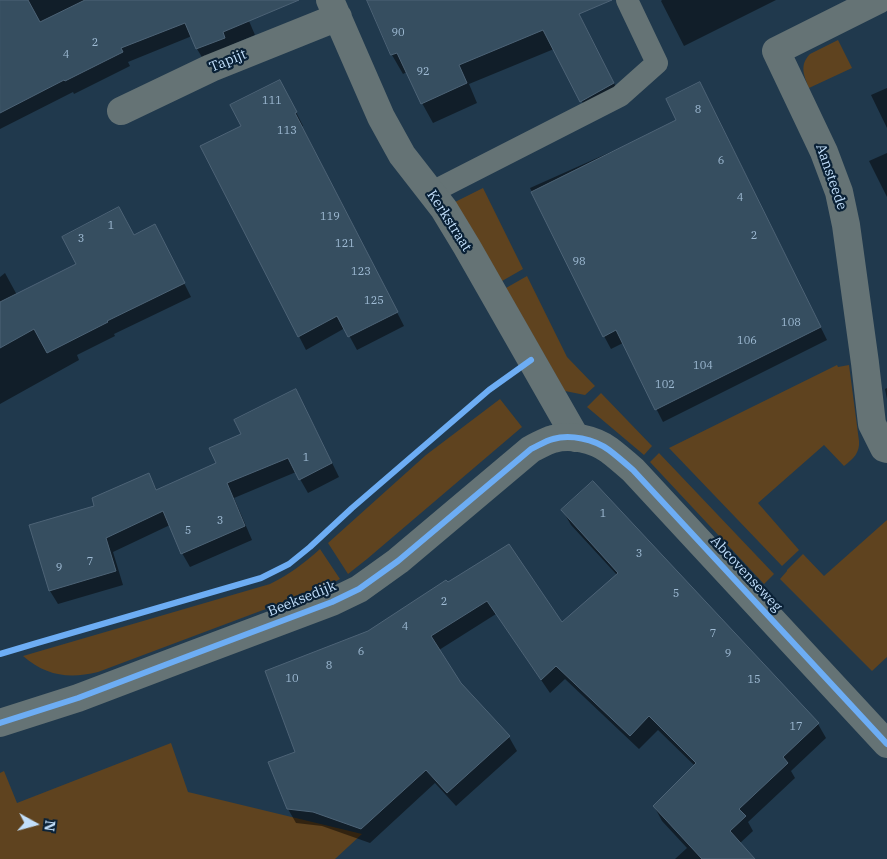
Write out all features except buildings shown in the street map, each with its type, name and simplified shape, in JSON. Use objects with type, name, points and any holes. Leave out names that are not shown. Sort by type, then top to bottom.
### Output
[{"type":"street","name":"Aansteede","points":[[878,0],[776,51],[824,152],[839,192],[848,243],[872,424],[884,448],[887,448]]},
{"type":"street","name":"Kerkstraat","points":[[334,8],[381,117],[402,155],[432,192],[467,247],[576,438]]},
{"type":"street","name":"Tapijt","points":[[121,110],[334,8]]},
{"type":"street","name":"Beeksedijk","points":[[0,723],[96,691],[332,602],[359,589],[412,549],[531,449],[551,439],[576,438]]},
{"type":"street","name":"Abcovenseweg","points":[[576,438],[591,441],[607,448],[633,470],[887,744]]},
{"type":"lane","points":[[432,192],[620,96],[657,63],[627,0]]},
{"type":"shaded area","points":[[838,40],[852,68],[809,88],[804,71],[804,62],[810,54]]},
{"type":"shaded area","points":[[483,188],[523,269],[502,281],[455,202]]},
{"type":"shaded area","points":[[527,276],[567,357],[595,386],[585,395],[565,391],[506,288]]},
{"type":"shaded area","points":[[837,365],[838,367],[849,365],[859,441],[858,449],[853,458],[844,466],[824,445],[758,503],[799,550],[782,566],[669,448]]},
{"type":"shaded area","points":[[601,393],[652,446],[644,455],[587,407]]},
{"type":"shaded area","points":[[500,399],[522,427],[348,574],[328,543],[426,455]]},
{"type":"shaded area","points":[[659,453],[774,574],[764,584],[650,462]]},
{"type":"shaded area","points":[[887,520],[887,657],[872,671],[780,579],[803,554],[824,576]]},
{"type":"shaded area","points":[[320,549],[340,579],[327,586],[98,672],[77,675],[58,674],[40,668],[23,656],[270,584],[296,568]]},
{"type":"shaded area","points":[[171,743],[188,792],[362,834],[335,859],[0,859],[0,773],[4,771],[17,803]]},
{"type":"cycle path","points":[[0,654],[261,578],[289,564],[489,390],[531,360]]},
{"type":"cycle path","points":[[0,723],[78,698],[332,602],[359,589],[398,561],[531,449],[550,440],[574,437],[589,440],[603,446],[633,470],[887,744]]}]
